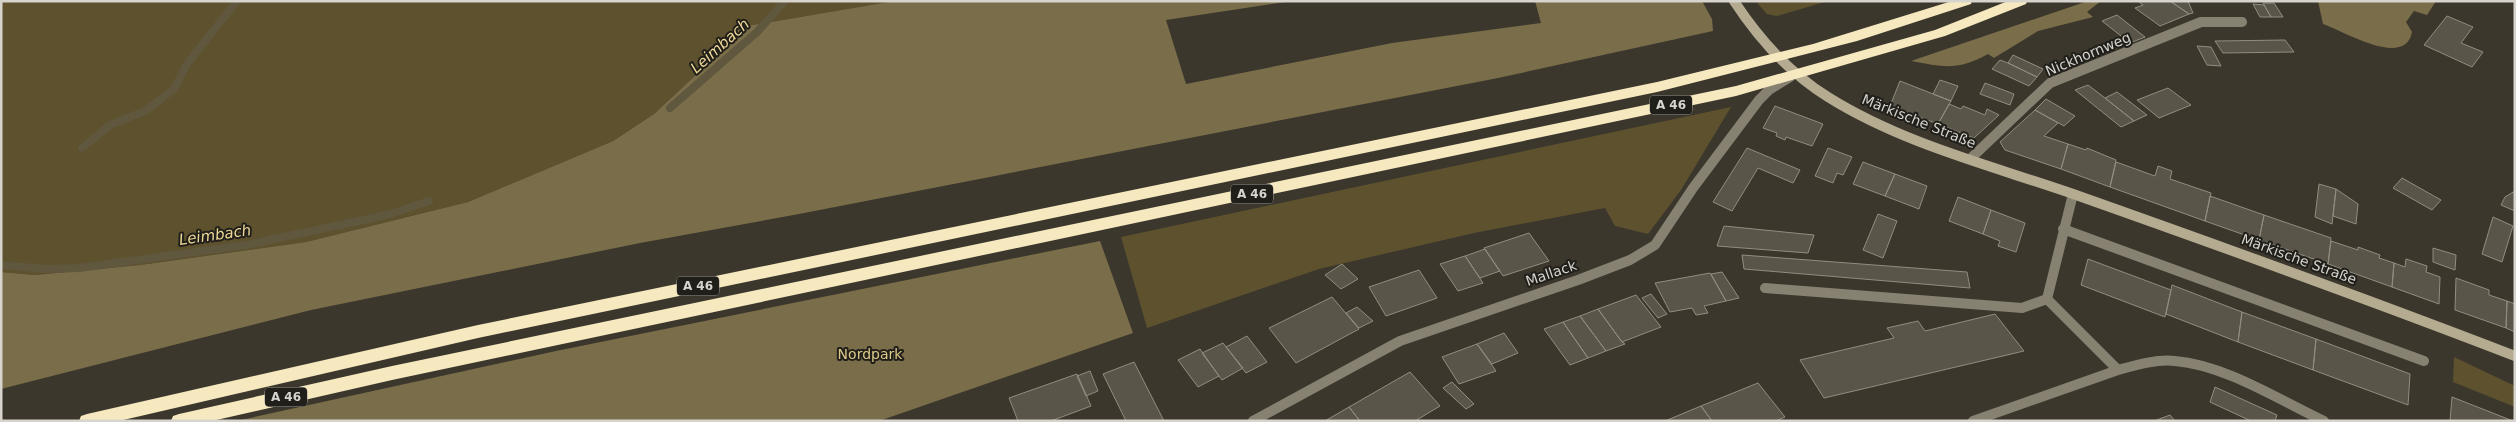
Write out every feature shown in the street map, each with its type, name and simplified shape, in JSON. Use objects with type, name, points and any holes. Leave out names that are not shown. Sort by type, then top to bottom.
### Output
[{"type":"highway","name":"A 46","points":[[88,421],[216,389],[449,338],[1657,87],[1756,64],[1846,40],[1966,1]]},
{"type":"highway","name":"A 46","points":[[180,421],[392,373],[1728,93],[1940,33],[1990,13],[2010,1]]},
{"type":"highway","points":[[1990,13],[2021,1]]},
{"type":"main road","name":"Märkische Straße","points":[[1734,1],[1745,19],[1772,52],[1795,74],[1843,106],[1878,123],[1970,159],[2418,318],[2515,356]]},
{"type":"street","name":"Nickhornweg","points":[[1970,159],[2050,83],[2201,22],[2242,22]]},
{"type":"street","name":"Mallack","points":[[1254,421],[1400,341],[1578,280],[1630,260],[1654,245],[1693,188],[1759,100],[1769,90],[1795,74]]},
{"type":"street","points":[[2047,299],[2062,229],[2073,194]]},
{"type":"street","points":[[2062,229],[2424,361]]},
{"type":"street","points":[[1765,288],[2022,308],[2047,299]]},
{"type":"street","points":[[2047,299],[2118,370]]},
{"type":"street","points":[[1973,421],[2118,370],[2153,361],[2176,361],[2200,366],[2324,421]]},
{"type":"shaded area","points":[[1,1],[894,1],[741,27],[712,60],[654,114],[613,141],[468,202],[306,242],[140,265],[35,275],[1,272]]},
{"type":"shaded area","points":[[1758,1],[1828,1],[1777,16],[1767,14],[1758,4]]},
{"type":"shaded area","points":[[1731,107],[1681,190],[1648,234],[1615,226],[1605,208],[1474,233],[1319,269],[1147,328],[1121,237]]},
{"type":"shaded area","points":[[2454,357],[2515,386],[2515,407],[2453,382]]},
{"type":"green space","points":[[894,1],[1292,1],[1166,20],[1186,84],[1392,43],[1541,23],[1535,1],[1702,1],[1712,19],[1713,31],[1498,78],[799,214],[640,243],[311,310],[1,389],[1,272],[35,275],[140,265],[306,242],[468,202],[613,141],[654,114],[712,60],[741,27]]},
{"type":"green space","points":[[2088,1],[2101,1],[2087,12],[2093,17],[2038,31],[1994,58],[1988,54],[1968,63],[1950,66],[1911,61]]},
{"type":"green space","points":[[2318,1],[2436,1],[2427,15],[2414,11],[2406,22],[2412,32],[2407,43],[2398,47],[2386,48],[2323,24]]},
{"type":"green space","name":"Nordpark","points":[[1100,241],[1133,333],[879,421],[236,421],[556,351]]},
{"type":"building","points":[[2138,1],[2170,1],[2189,14],[2160,26],[2135,8],[2143,5]]},
{"type":"building","points":[[2170,1],[2188,1],[2193,13],[2189,14]]},
{"type":"building","points":[[2263,3],[2274,3],[2283,17],[2271,17]]},
{"type":"building","points":[[2253,4],[2264,5],[2271,17],[2260,17]]},
{"type":"building","points":[[2117,15],[2145,37],[2130,43],[2102,21]]},
{"type":"building","points":[[2447,16],[2473,27],[2461,43],[2483,52],[2472,67],[2424,45]]},
{"type":"building","points":[[2285,40],[2294,52],[2223,53],[2215,41]]},
{"type":"building","points":[[2197,46],[2211,47],[2221,66],[2207,65]]},
{"type":"building","points":[[2013,55],[2043,69],[2037,77],[2008,63]]},
{"type":"building","points":[[2000,60],[2037,77],[2029,86],[1992,69]]},
{"type":"building","points":[[1940,80],[1958,86],[1951,101],[1933,94]]},
{"type":"building","points":[[1900,81],[1951,101],[1938,124],[1890,106]]},
{"type":"building","points":[[1985,83],[2014,94],[2010,105],[1980,94]]},
{"type":"building","points":[[2088,85],[2134,121],[2121,127],[2075,90]]},
{"type":"building","points":[[2168,88],[2191,105],[2159,118],[2137,100]]},
{"type":"building","points":[[2117,92],[2147,115],[2134,121],[2105,98]]},
{"type":"building","points":[[2046,99],[2075,116],[2064,126],[2035,110]]},
{"type":"building","points":[[1949,104],[1961,109],[1963,106],[1985,115],[1987,109],[1999,115],[1974,138],[1938,124]]},
{"type":"building","points":[[1775,106],[1823,124],[1812,146],[1786,137],[1785,140],[1776,136],[1777,133],[1763,128]]},
{"type":"building","points":[[2035,110],[2058,123],[2044,136],[2068,144],[2061,169],[2005,150],[2000,142]]},
{"type":"building","points":[[2068,144],[2086,150],[2087,148],[2116,160],[2110,187],[2061,169]]},
{"type":"building","points":[[1747,148],[1800,170],[1793,183],[1758,168],[1732,211],[1713,202]]},
{"type":"building","points":[[1828,148],[1852,157],[1843,175],[1837,173],[1833,183],[1815,176]]},
{"type":"building","points":[[1863,162],[1895,174],[1885,196],[1853,184]]},
{"type":"building","points":[[2116,162],[2155,176],[2158,166],[2172,171],[2170,179],[2211,193],[2205,221],[2110,187]]},
{"type":"building","points":[[1895,174],[1927,186],[1919,209],[1885,196]]},
{"type":"building","points":[[2402,178],[2441,200],[2432,210],[2393,188]]},
{"type":"building","points":[[2319,184],[2336,189],[2332,224],[2315,217]]},
{"type":"building","points":[[2336,189],[2358,204],[2356,224],[2333,216]]},
{"type":"building","points":[[2515,191],[2515,211],[2501,205],[2505,197]]},
{"type":"building","points":[[2210,196],[2264,215],[2259,240],[2205,221]]},
{"type":"building","points":[[1958,197],[1991,210],[1983,234],[1949,221]]},
{"type":"building","points":[[1991,210],[2025,223],[2016,252],[1998,246],[2000,241],[1983,234]]},
{"type":"building","points":[[1878,214],[1897,221],[1883,258],[1863,250]]},
{"type":"building","points":[[2264,215],[2331,238],[2328,264],[2259,240]]},
{"type":"building","points":[[2493,217],[2513,226],[2502,262],[2482,254]]},
{"type":"building","points":[[1724,226],[1814,235],[1808,253],[1717,246]]},
{"type":"building","points":[[1529,233],[1549,261],[1503,276],[1484,248]]},
{"type":"building","points":[[2331,241],[2358,250],[2358,247],[2380,255],[2379,258],[2394,263],[2392,287],[2328,264]]},
{"type":"building","points":[[2433,248],[2456,255],[2455,270],[2433,262]]},
{"type":"building","points":[[1485,249],[1500,271],[1480,278],[1465,256]]},
{"type":"building","points":[[1742,255],[1967,272],[1970,288],[1744,269]]},
{"type":"building","points":[[1465,256],[1483,283],[1458,291],[1440,264]]},
{"type":"building","points":[[2088,259],[2171,290],[2165,317],[2081,285]]},
{"type":"building","points":[[2406,259],[2427,266],[2426,272],[2440,277],[2439,304],[2392,287],[2394,263],[2405,267]]},
{"type":"building","points":[[1342,264],[1358,279],[1341,289],[1325,275]]},
{"type":"building","points":[[1419,270],[1437,298],[1386,316],[1369,287]]},
{"type":"building","points":[[1722,272],[1739,298],[1726,301],[1711,274]]},
{"type":"building","points":[[1710,273],[1726,301],[1704,306],[1708,313],[1696,315],[1692,308],[1670,312],[1655,283]]},
{"type":"building","points":[[2456,278],[2489,290],[2489,295],[2507,301],[2506,328],[2455,310]]},
{"type":"building","points":[[2172,285],[2242,312],[2238,342],[2166,314]]},
{"type":"building","points":[[1651,294],[1667,314],[1658,318],[1642,298]]},
{"type":"building","points":[[1636,295],[1661,327],[1622,342],[1598,309]]},
{"type":"building","points":[[1332,297],[1359,329],[1296,363],[1269,328]]},
{"type":"building","points":[[2507,301],[2515,304],[2515,332],[2506,328]]},
{"type":"building","points":[[1357,307],[1373,321],[1359,328],[1346,313]]},
{"type":"building","points":[[1598,309],[1625,344],[1606,351],[1580,316]]},
{"type":"building","points":[[2242,312],[2316,339],[2313,370],[2238,342]]},
{"type":"building","points":[[1995,314],[2024,351],[1824,398],[1800,360],[1894,338],[1887,328],[1918,321],[1925,331]]},
{"type":"building","points":[[1580,316],[1606,351],[1588,358],[1563,322]]},
{"type":"building","points":[[1563,322],[1588,358],[1570,365],[1544,329]]},
{"type":"building","points":[[1504,333],[1518,353],[1492,364],[1477,344]]},
{"type":"building","points":[[1247,336],[1267,362],[1246,373],[1226,347]]},
{"type":"building","points":[[2316,339],[2410,374],[2408,405],[2313,370]]},
{"type":"building","points":[[1223,343],[1243,368],[1222,380],[1202,353]]},
{"type":"building","points":[[1477,344],[1496,371],[1459,384],[1442,357]]},
{"type":"building","points":[[1200,349],[1219,376],[1198,387],[1178,360]]},
{"type":"building","points":[[1134,362],[1164,421],[1126,421],[1103,374]]},
{"type":"building","points":[[1090,371],[1098,391],[1086,396],[1077,376]]},
{"type":"building","points":[[1410,372],[1440,406],[1415,421],[1360,421],[1349,407]]},
{"type":"building","points":[[1077,374],[1091,406],[1051,421],[1018,421],[1009,398]]},
{"type":"building","points":[[1452,382],[1474,404],[1466,409],[1443,388]]},
{"type":"building","points":[[1758,383],[1785,417],[1776,421],[1712,421],[1701,406]]},
{"type":"building","points":[[2215,387],[2277,415],[2275,421],[2251,421],[2210,402]]},
{"type":"building","points":[[2452,397],[2513,421],[2450,421]]},
{"type":"building","points":[[1701,406],[1712,421],[1665,421]]},
{"type":"building","points":[[1349,407],[1360,421],[1325,421]]},
{"type":"building","points":[[2170,415],[2175,421],[2154,421]]},
{"type":"waterway","points":[[82,148],[110,125],[145,111],[174,89],[187,64],[237,1]]},
{"type":"waterway","name":"Leimbach","points":[[670,108],[757,32],[785,1]]},
{"type":"waterway","name":"Leimbach","points":[[1,265],[46,269],[79,268],[246,245],[391,214],[429,201]]}]
